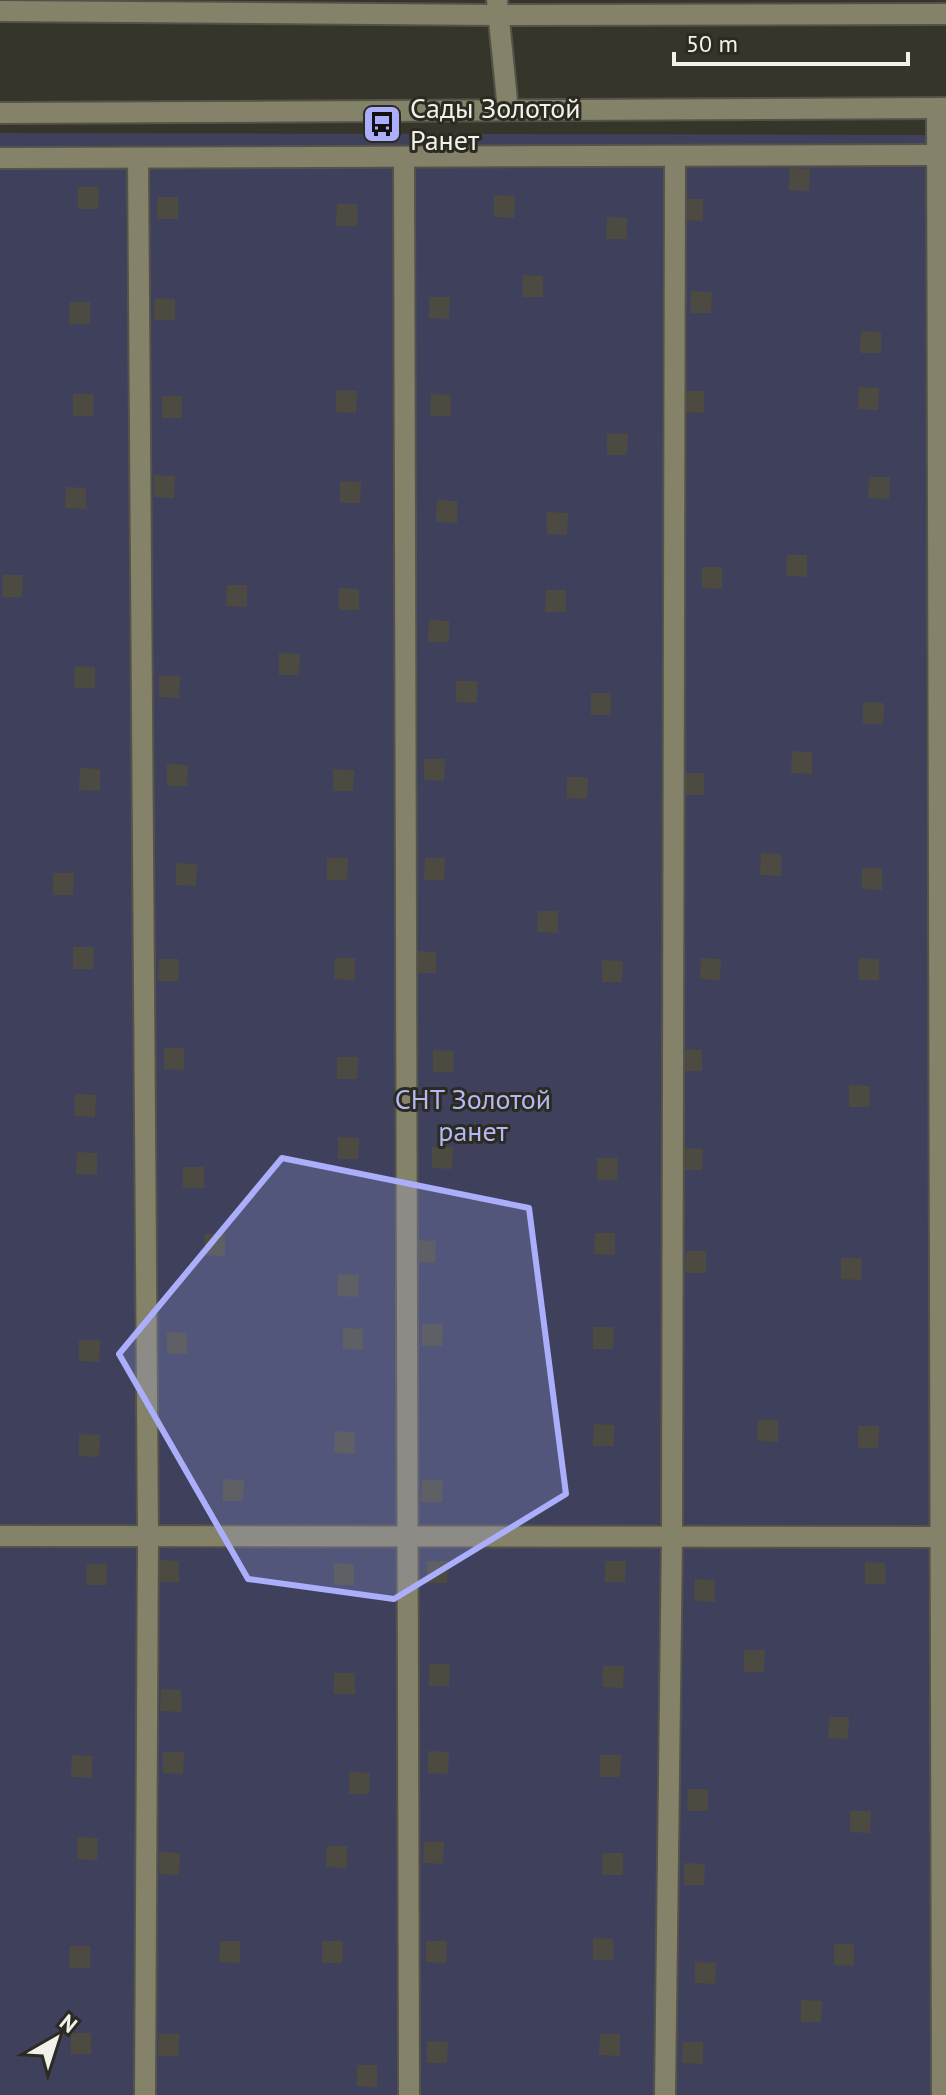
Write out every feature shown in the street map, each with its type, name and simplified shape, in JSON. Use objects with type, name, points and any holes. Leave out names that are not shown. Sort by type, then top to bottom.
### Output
[{"type":"street","points":[[0,11],[207,6],[775,7],[946,14]]},
{"type":"street","points":[[497,7],[508,110]]},
{"type":"street","points":[[0,113],[941,108],[937,155],[942,721],[942,2095]]},
{"type":"street","points":[[0,158],[937,155]]},
{"type":"street","points":[[665,2095],[672,1537],[675,156]]},
{"type":"street","points":[[404,157],[409,2095]]},
{"type":"street","points":[[138,158],[148,1537],[145,2095]]},
{"type":"street","points":[[0,1536],[940,1537]]},
{"type":"highlighted area","points":[[282,1158],[529,1208],[566,1494],[394,1599],[248,1579],[119,1354]]},
{"type":"green space","name":"СНТ Золотой ранет","points":[[0,133],[946,135],[946,2095],[0,2095]]},
{"type":"building","points":[[789,168],[810,169],[809,191],[789,190]]},
{"type":"building","points":[[78,187],[99,187],[98,209],[78,209]]},
{"type":"building","points":[[494,195],[515,196],[514,218],[494,217]]},
{"type":"building","points":[[158,197],[178,197],[178,219],[157,219]]},
{"type":"building","points":[[682,199],[703,199],[703,221],[682,220]]},
{"type":"building","points":[[337,204],[357,204],[357,226],[336,226]]},
{"type":"building","points":[[607,217],[627,218],[627,239],[606,239]]},
{"type":"building","points":[[523,275],[543,276],[543,297],[523,297]]},
{"type":"building","points":[[691,291],[712,292],[711,313],[691,313]]},
{"type":"building","points":[[429,297],[450,297],[449,319],[429,318]]},
{"type":"building","points":[[155,298],[175,299],[175,320],[154,320]]},
{"type":"building","points":[[70,302],[90,302],[90,324],[69,324]]},
{"type":"building","points":[[861,331],[881,332],[881,353],[860,353]]},
{"type":"building","points":[[859,387],[879,388],[878,410],[858,409]]},
{"type":"building","points":[[336,390],[357,391],[356,413],[336,412]]},
{"type":"building","points":[[684,391],[704,391],[704,413],[683,412]]},
{"type":"building","points":[[73,394],[94,394],[93,416],[73,416]]},
{"type":"building","points":[[431,394],[451,395],[451,416],[430,416]]},
{"type":"building","points":[[162,396],[182,396],[182,418],[162,418]]},
{"type":"building","points":[[607,433],[628,434],[627,455],[607,455]]},
{"type":"building","points":[[154,475],[175,476],[174,498],[154,497]]},
{"type":"building","points":[[869,477],[890,477],[889,499],[868,498]]},
{"type":"building","points":[[340,481],[361,482],[360,503],[340,503]]},
{"type":"building","points":[[66,487],[86,488],[86,509],[65,508]]},
{"type":"building","points":[[437,500],[457,501],[457,523],[436,522]]},
{"type":"building","points":[[547,512],[568,513],[567,535],[547,534]]},
{"type":"building","points":[[787,555],[807,555],[807,577],[786,576]]},
{"type":"building","points":[[702,567],[722,567],[722,589],[702,588]]},
{"type":"building","points":[[3,575],[23,575],[22,597],[2,597]]},
{"type":"building","points":[[227,585],[247,585],[247,607],[226,606]]},
{"type":"building","points":[[339,588],[359,589],[359,610],[339,610]]},
{"type":"building","points":[[546,590],[566,590],[566,612],[545,612]]},
{"type":"building","points":[[429,620],[449,621],[449,642],[428,642]]},
{"type":"building","points":[[279,653],[300,654],[299,675],[279,675]]},
{"type":"building","points":[[75,666],[95,667],[95,688],[74,688]]},
{"type":"building","points":[[159,676],[180,676],[179,698],[159,697]]},
{"type":"building","points":[[456,681],[477,681],[477,703],[456,702]]},
{"type":"building","points":[[591,693],[611,693],[611,715],[591,715]]},
{"type":"building","points":[[863,702],[884,703],[883,724],[863,724]]},
{"type":"building","points":[[792,751],[812,752],[812,774],[791,773]]},
{"type":"building","points":[[424,759],[445,759],[444,781],[424,780]]},
{"type":"building","points":[[167,764],[188,765],[187,786],[167,786]]},
{"type":"building","points":[[80,768],[100,769],[100,791],[79,790]]},
{"type":"building","points":[[333,769],[354,770],[353,791],[333,791]]},
{"type":"building","points":[[684,773],[704,773],[704,795],[683,795]]},
{"type":"building","points":[[567,777],[588,777],[587,799],[567,798]]},
{"type":"building","points":[[761,853],[781,854],[781,876],[760,875]]},
{"type":"building","points":[[327,858],[348,858],[347,880],[327,880]]},
{"type":"building","points":[[425,858],[445,858],[444,880],[424,880]]},
{"type":"building","points":[[176,863],[197,864],[196,886],[176,885]]},
{"type":"building","points":[[862,868],[882,868],[882,890],[862,889]]},
{"type":"building","points":[[53,873],[74,873],[73,895],[53,895]]},
{"type":"building","points":[[538,911],[558,911],[558,933],[537,932]]},
{"type":"building","points":[[73,947],[94,947],[93,969],[73,969]]},
{"type":"building","points":[[416,951],[436,952],[436,973],[416,973]]},
{"type":"building","points":[[335,958],[355,958],[355,980],[334,979]]},
{"type":"building","points":[[701,958],[721,959],[720,980],[700,979]]},
{"type":"building","points":[[859,958],[879,959],[879,980],[859,980]]},
{"type":"building","points":[[159,959],[179,959],[178,981],[158,981]]},
{"type":"building","points":[[602,960],[623,961],[622,982],[602,982]]},
{"type":"building","points":[[164,1048],[184,1048],[184,1070],[164,1069]]},
{"type":"building","points":[[682,1049],[702,1050],[702,1071],[682,1071]]},
{"type":"building","points":[[433,1050],[454,1051],[453,1072],[433,1072]]},
{"type":"building","points":[[337,1057],[358,1057],[357,1079],[337,1079]]},
{"type":"building","points":[[849,1085],[870,1086],[869,1107],[849,1107]]},
{"type":"building","points":[[75,1094],[96,1095],[95,1117],[75,1116]]},
{"type":"building","points":[[338,1137],[359,1138],[358,1159],[338,1159]]},
{"type":"building","points":[[432,1147],[453,1147],[452,1169],[432,1168]]},
{"type":"building","points":[[683,1148],[703,1149],[702,1170],[682,1170]]},
{"type":"building","points":[[77,1152],[97,1153],[97,1175],[76,1174]]},
{"type":"building","points":[[597,1158],[618,1158],[617,1180],[597,1180]]},
{"type":"building","points":[[183,1167],[204,1167],[204,1188],[183,1188]]},
{"type":"building","points":[[595,1233],[615,1233],[615,1255],[594,1254]]},
{"type":"building","points":[[205,1234],[225,1234],[225,1256],[204,1255]]},
{"type":"building","points":[[415,1240],[436,1241],[435,1263],[414,1262]]},
{"type":"building","points":[[686,1251],[706,1251],[706,1273],[685,1273]]},
{"type":"building","points":[[841,1258],[862,1258],[861,1280],[841,1279]]},
{"type":"building","points":[[338,1274],[359,1275],[358,1297],[337,1296]]},
{"type":"building","points":[[422,1324],[443,1324],[442,1346],[422,1346]]},
{"type":"building","points":[[593,1327],[614,1327],[613,1349],[593,1349]]},
{"type":"building","points":[[343,1328],[363,1329],[363,1350],[343,1349]]},
{"type":"building","points":[[167,1332],[187,1333],[187,1354],[167,1354]]},
{"type":"building","points":[[79,1340],[100,1340],[99,1362],[79,1361]]},
{"type":"building","points":[[758,1420],[778,1420],[778,1442],[757,1441]]},
{"type":"building","points":[[594,1424],[614,1425],[614,1446],[593,1446]]},
{"type":"building","points":[[858,1426],[879,1426],[878,1448],[858,1448]]},
{"type":"building","points":[[335,1431],[355,1432],[355,1454],[334,1453]]},
{"type":"building","points":[[79,1434],[100,1435],[99,1457],[79,1456]]},
{"type":"building","points":[[223,1479],[244,1480],[243,1501],[223,1501]]},
{"type":"building","points":[[422,1480],[443,1480],[442,1502],[421,1502]]},
{"type":"building","points":[[159,1560],[179,1561],[179,1582],[159,1582]]},
{"type":"building","points":[[427,1561],[448,1561],[447,1583],[427,1583]]},
{"type":"building","points":[[605,1561],[626,1561],[625,1582],[605,1582]]},
{"type":"building","points":[[865,1562],[885,1563],[885,1584],[865,1584]]},
{"type":"building","points":[[334,1563],[354,1564],[354,1585],[334,1585]]},
{"type":"building","points":[[87,1564],[107,1564],[107,1585],[86,1585]]},
{"type":"building","points":[[695,1579],[715,1580],[715,1602],[694,1601]]},
{"type":"building","points":[[744,1650],[765,1650],[764,1672],[744,1672]]},
{"type":"building","points":[[429,1664],[450,1664],[449,1686],[429,1686]]},
{"type":"building","points":[[603,1666],[624,1666],[623,1688],[603,1687]]},
{"type":"building","points":[[334,1673],[355,1673],[355,1694],[334,1694]]},
{"type":"building","points":[[161,1689],[181,1690],[181,1712],[160,1711]]},
{"type":"building","points":[[829,1717],[849,1717],[848,1739],[828,1738]]},
{"type":"building","points":[[428,1751],[449,1752],[448,1774],[428,1773]]},
{"type":"building","points":[[163,1752],[184,1752],[183,1774],[163,1773]]},
{"type":"building","points":[[72,1755],[92,1756],[92,1778],[71,1777]]},
{"type":"building","points":[[600,1755],[621,1755],[620,1777],[600,1777]]},
{"type":"building","points":[[349,1772],[370,1773],[369,1794],[349,1794]]},
{"type":"building","points":[[688,1789],[708,1789],[708,1811],[687,1811]]},
{"type":"building","points":[[850,1811],[871,1811],[870,1833],[850,1832]]},
{"type":"building","points":[[77,1837],[98,1838],[97,1860],[77,1859]]},
{"type":"building","points":[[424,1842],[444,1842],[443,1864],[423,1863]]},
{"type":"building","points":[[327,1846],[347,1846],[347,1868],[326,1867]]},
{"type":"building","points":[[159,1852],[180,1853],[179,1875],[159,1874]]},
{"type":"building","points":[[603,1853],[623,1853],[623,1875],[602,1875]]},
{"type":"building","points":[[684,1863],[705,1864],[704,1885],[684,1885]]},
{"type":"building","points":[[593,1938],[613,1939],[613,1960],[593,1960]]},
{"type":"building","points":[[220,1941],[240,1941],[240,1963],[219,1962]]},
{"type":"building","points":[[322,1941],[343,1941],[342,1963],[322,1963]]},
{"type":"building","points":[[426,1941],[447,1941],[446,1963],[426,1962]]},
{"type":"building","points":[[834,1944],[854,1944],[854,1966],[834,1965]]},
{"type":"building","points":[[70,1946],[90,1946],[90,1968],[69,1968]]},
{"type":"building","points":[[695,1962],[716,1963],[715,1984],[695,1983]]},
{"type":"building","points":[[801,2000],[822,2001],[821,2022],[801,2022]]},
{"type":"building","points":[[71,2033],[91,2033],[91,2054],[71,2054]]},
{"type":"building","points":[[159,2034],[179,2034],[179,2056],[158,2056]]},
{"type":"building","points":[[600,2034],[620,2034],[620,2056],[599,2055]]},
{"type":"building","points":[[427,2041],[448,2042],[447,2063],[427,2063]]},
{"type":"building","points":[[683,2042],[703,2042],[703,2064],[682,2063]]},
{"type":"building","points":[[357,2065],[377,2065],[377,2087],[357,2086]]},
{"type":"place","name":"Сады Золотой Ранет","points":[[382,124]]}]
